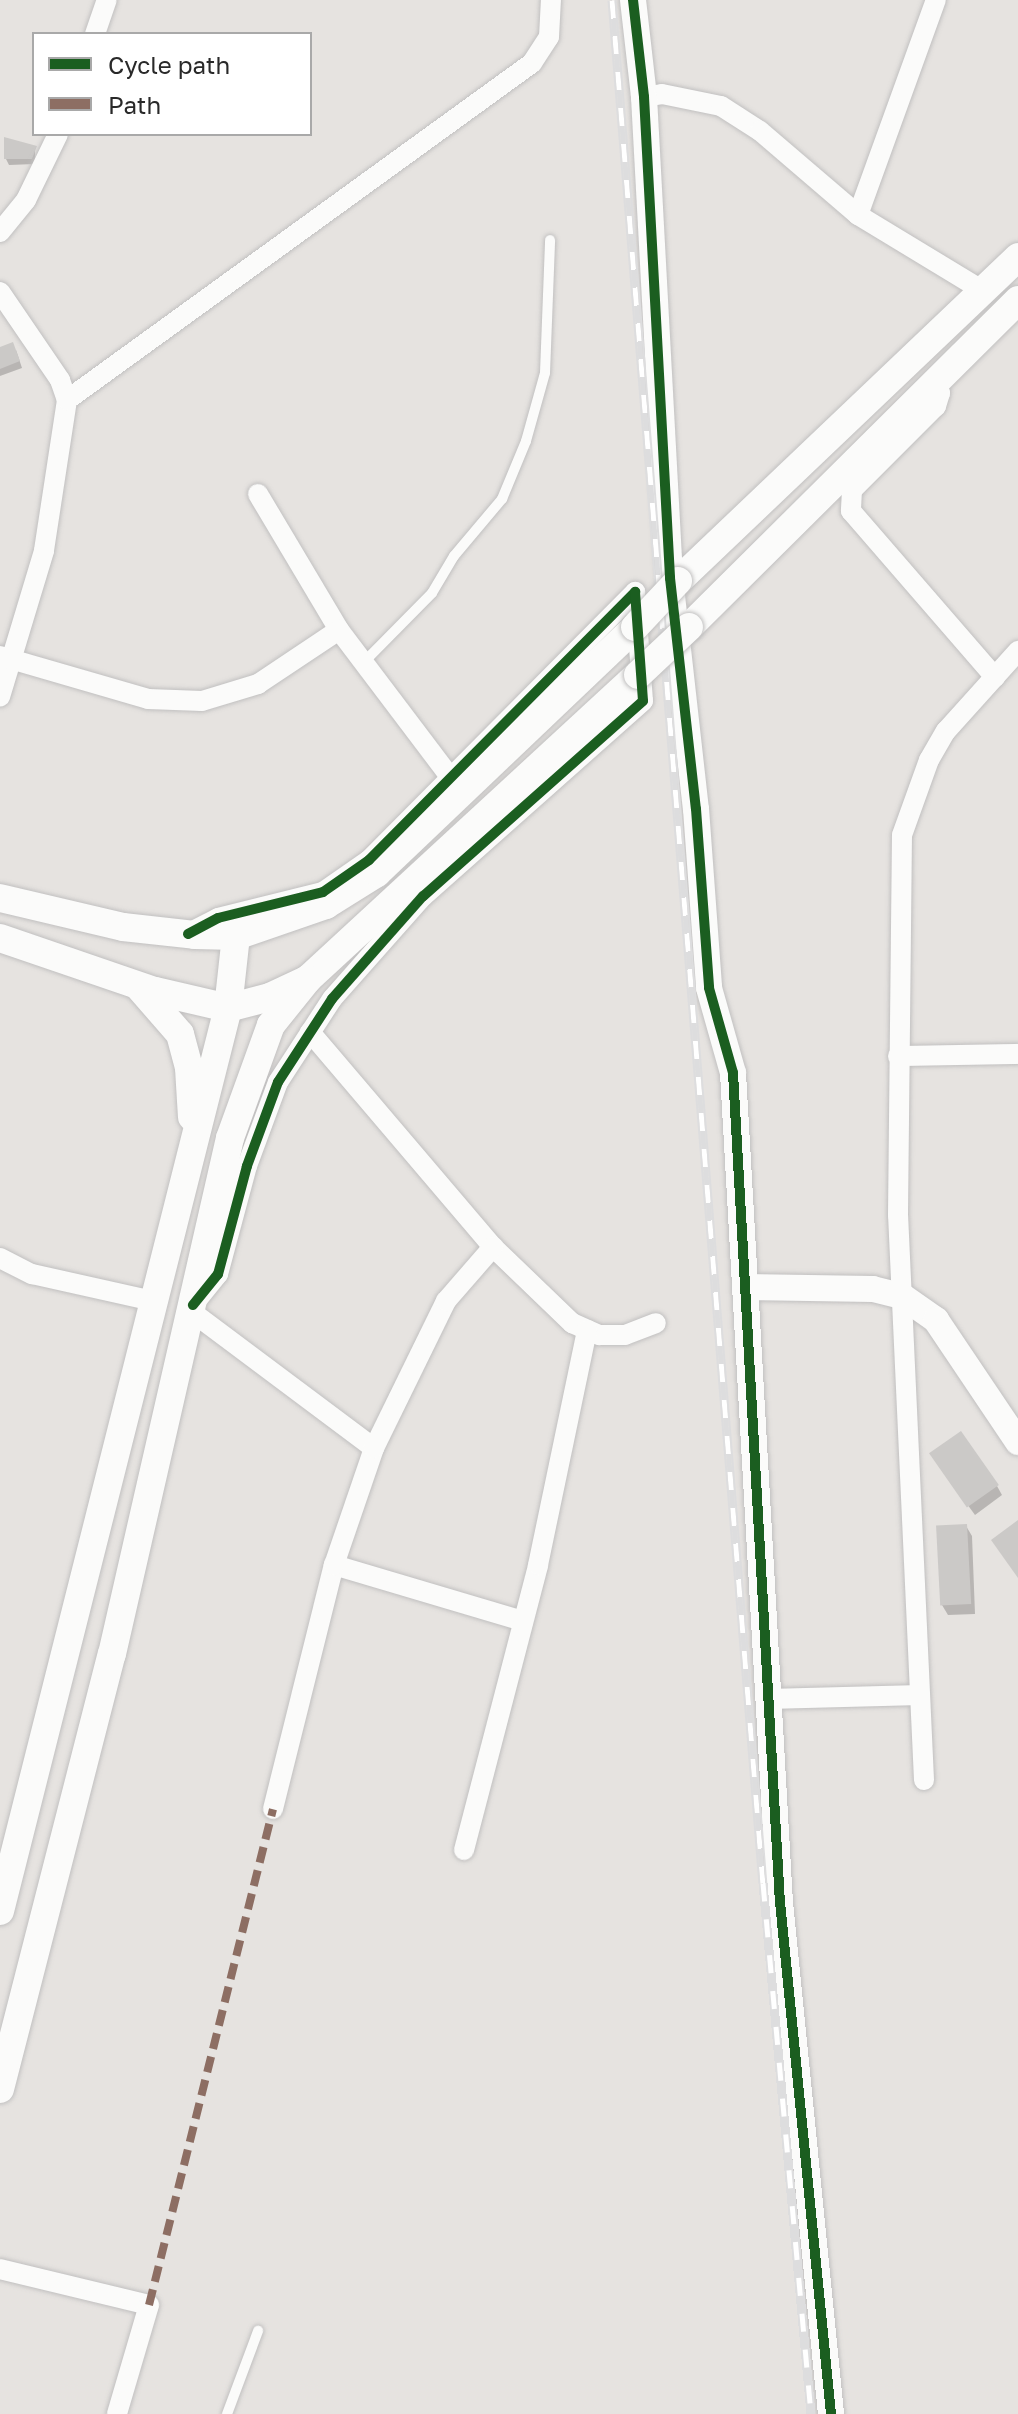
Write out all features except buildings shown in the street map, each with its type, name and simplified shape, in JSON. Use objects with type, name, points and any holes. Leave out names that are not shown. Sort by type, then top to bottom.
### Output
[{"type":"main road","points":[[0,898],[123,927],[236,936],[326,905],[377,873],[1018,257]]},
{"type":"main road","points":[[0,2089],[112,1654],[230,1138],[251,1069],[271,1025],[308,979],[689,627],[1018,300]]},
{"type":"main road","points":[[0,1911],[228,1008],[236,936]]},
{"type":"main road","points":[[0,938],[136,984],[228,1008],[270,997],[308,979]]},
{"type":"main road","points":[[136,984],[180,1034],[189,1068],[191,1152]]},
{"type":"main road","points":[[153,1301],[192,1308]]},
{"type":"street","points":[[96,32],[107,0]]},
{"type":"street","points":[[67,400],[532,63],[549,37],[551,0]]},
{"type":"street","points":[[633,0],[644,97],[670,578],[696,809],[709,988],[733,1073],[781,1917],[831,2414]]},
{"type":"street","points":[[858,215],[936,0]]},
{"type":"street","points":[[644,97],[675,96],[721,106],[760,131],[858,215],[985,292]]},
{"type":"street","points":[[0,232],[26,200],[57,136]]},
{"type":"street","points":[[0,292],[60,380],[67,400],[44,551],[6,658],[0,697]]},
{"type":"street","points":[[936,383],[936,406],[852,490],[851,511],[995,677]]},
{"type":"street","points":[[258,494],[339,630],[450,777]]},
{"type":"street","points":[[188,934],[218,918],[323,892],[369,860],[635,592],[643,701],[423,896],[332,999],[278,1082],[247,1166],[218,1274],[192,1308],[374,1448]]},
{"type":"street","points":[[6,658],[148,699],[202,701],[258,684],[339,630]]},
{"type":"street","points":[[924,1780],[902,1296],[898,1056],[902,835],[929,760],[946,731],[1018,651]]},
{"type":"street","points":[[310,1032],[493,1247],[572,1323],[587,1330],[625,1335],[656,1323]]},
{"type":"street","points":[[898,1056],[1018,1054]]},
{"type":"street","points":[[273,1809],[334,1565],[374,1448],[446,1301],[493,1247]]},
{"type":"street","points":[[0,1258],[32,1274],[153,1301]]},
{"type":"street","points":[[745,1287],[873,1289],[902,1296],[936,1320],[1018,1442]]},
{"type":"street","points":[[464,1850],[523,1621],[587,1330]]},
{"type":"street","points":[[334,1565],[523,1621]]},
{"type":"street","points":[[768,1699],[920,1695]]},
{"type":"street","points":[[0,2269],[149,2305],[117,2414]]},
{"type":"lane","points":[[364,662],[432,593],[454,556],[502,499],[533,420],[545,373],[550,240]]},
{"type":"lane","points":[[227,2414],[258,2331]]},
{"type":"railway","points":[[612,0],[763,1883],[811,2414]]},
{"type":"marked path","points":[[149,2305],[273,1809]]},
{"type":"cycle path","points":[[633,0],[644,97],[670,578],[696,809],[709,988],[733,1073],[780,1902],[831,2414]]},
{"type":"cycle path","points":[[188,934],[218,918],[323,892],[369,860],[635,592],[643,701],[423,896],[332,999],[278,1082],[247,1166],[218,1274],[193,1305]]}]
